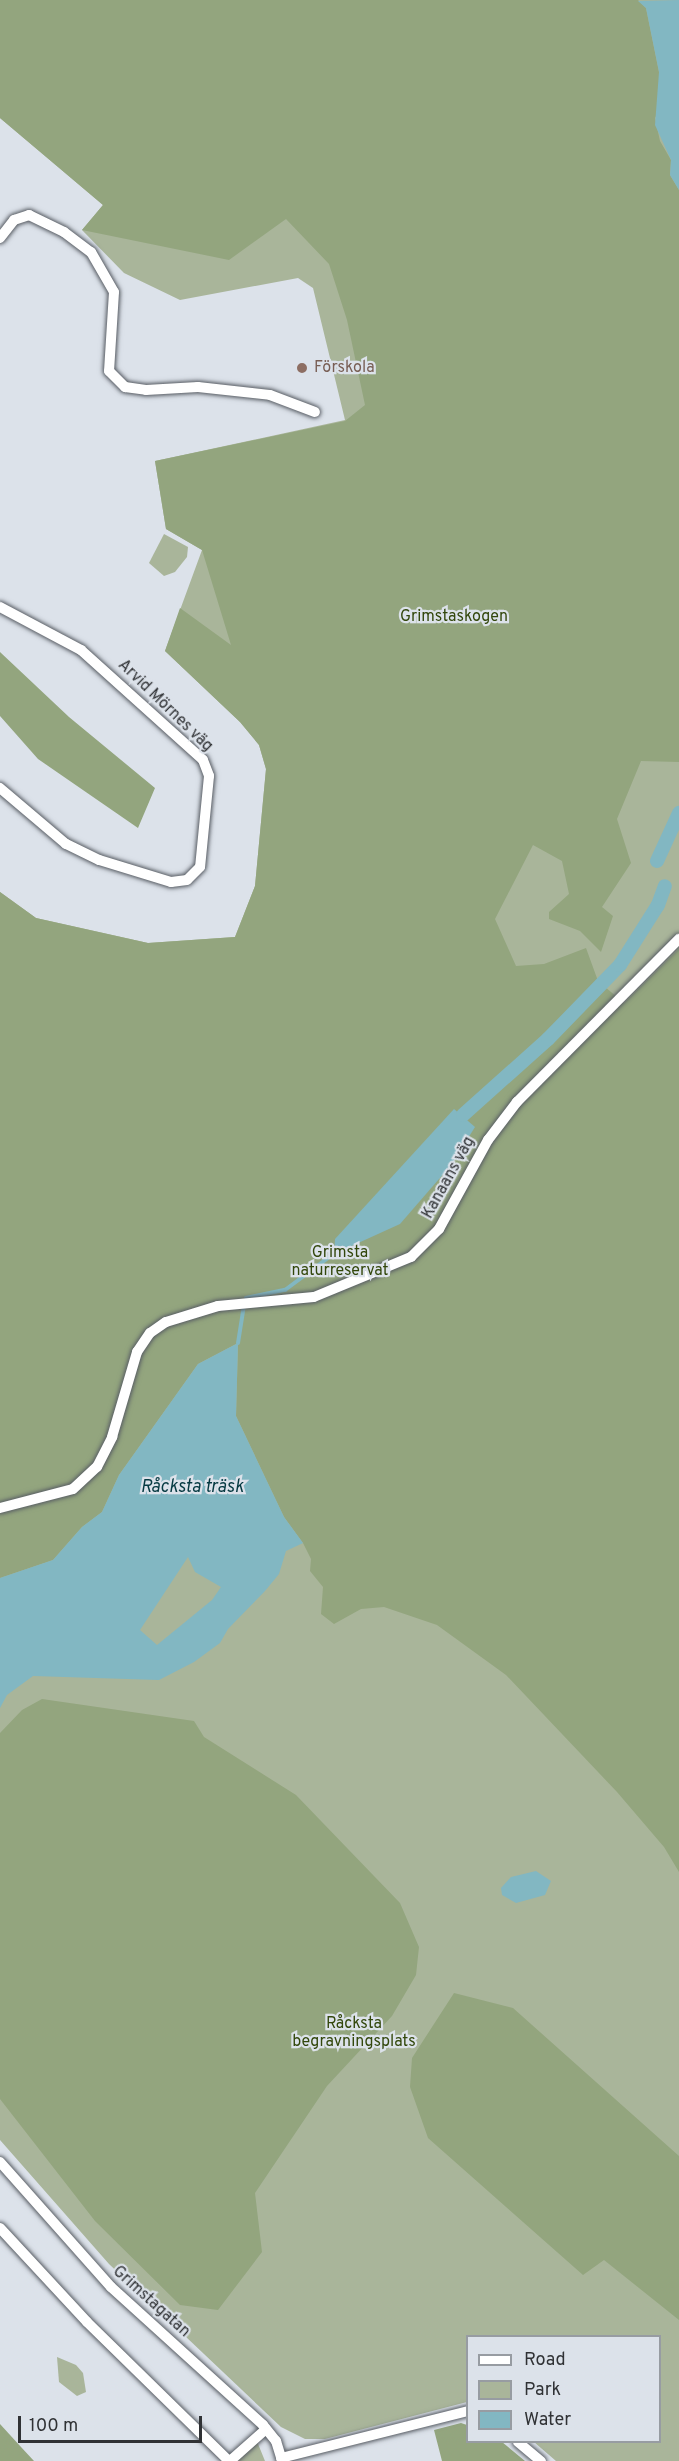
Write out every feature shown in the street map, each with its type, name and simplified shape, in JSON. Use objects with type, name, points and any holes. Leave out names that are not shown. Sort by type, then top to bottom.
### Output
[{"type":"street","points":[[0,238],[14,220],[29,215],[64,232],[91,252],[114,292],[108,356],[115,381],[146,390],[198,387],[270,395],[315,412]]},
{"type":"street","name":"Arvid Mörnes väg","points":[[0,607],[81,650],[203,760],[209,776],[200,867],[187,880],[171,882],[99,860],[66,844],[0,788]]},
{"type":"street","name":"Kanaans väg","points":[[0,1508],[73,1489],[97,1467],[112,1437],[137,1352],[150,1333],[177,1316],[241,1304],[314,1297],[411,1257],[439,1229],[488,1140],[517,1101],[679,939]]},
{"type":"street","name":"Grimstagatan","points":[[0,2162],[111,2287],[266,2429],[281,2460]]},
{"type":"street","points":[[0,2228],[87,2322],[230,2461],[266,2429]]},
{"type":"street","points":[[281,2460],[466,2412]]},
{"type":"street","points":[[519,2443],[541,2461]]},
{"type":"green space","name":"Grimsta naturreservat","points":[[0,0],[679,0],[679,2461],[556,2461],[535,2443],[661,2443],[661,2335],[466,2335],[466,2402],[325,2439],[305,2439],[281,2427],[109,2264],[0,2140],[0,892],[36,918],[148,943],[235,937],[255,886],[266,769],[259,745],[240,722],[165,651],[202,550],[166,529],[155,461],[345,420],[313,288],[298,278],[180,300],[124,273],[82,230],[103,205],[0,118]]},
{"type":"green space","name":"Grimstaskogen","points":[[0,0],[638,0],[646,8],[659,72],[660,109],[655,118],[660,141],[671,160],[670,175],[679,190],[679,762],[641,761],[617,819],[631,863],[602,907],[613,916],[601,952],[580,931],[549,919],[549,912],[569,894],[562,861],[533,845],[495,919],[516,966],[544,964],[586,948],[598,981],[624,1003],[679,949],[679,1872],[664,1847],[617,1792],[506,1675],[437,1625],[384,1607],[361,1609],[334,1624],[321,1614],[323,1587],[310,1571],[311,1559],[303,1543],[284,1517],[236,1416],[238,1343],[198,1364],[119,1475],[102,1512],[82,1527],[53,1560],[0,1578],[0,892],[36,918],[148,943],[235,937],[255,886],[266,769],[259,745],[240,722],[165,651],[180,608],[231,645],[202,550],[166,529],[155,461],[345,421],[365,405],[347,320],[329,264],[286,219],[229,260],[82,230],[103,205],[0,118]]},
{"type":"green space","points":[[164,534],[188,547],[187,557],[175,572],[164,576],[149,563]]},
{"type":"green space","points":[[0,652],[69,717],[155,788],[138,828],[38,759],[0,716]]},
{"type":"green space","name":"Råcksta begravningsplats","points":[[42,1699],[194,1721],[204,1737],[296,1795],[400,1903],[419,1947],[416,1975],[392,2016],[327,2086],[255,2193],[262,2252],[218,2310],[180,2305],[95,2221],[0,2099],[0,1733],[22,1710]]},
{"type":"green space","points":[[454,1993],[513,2008],[679,2156],[679,2320],[604,2260],[583,2275],[428,2138],[410,2087],[412,2058]]},
{"type":"green space","points":[[57,2357],[76,2365],[83,2373],[86,2392],[77,2396],[59,2382]]},
{"type":"green space","points":[[461,2423],[466,2425],[466,2443],[503,2443],[525,2461],[442,2461],[434,2430]]},
{"type":"green space","points":[[0,2424],[21,2447],[34,2461],[0,2461]]},
{"type":"green space","points":[[256,2439],[265,2461],[238,2461]]},
{"type":"water","points":[[679,0],[679,190],[670,175],[671,160],[655,125],[659,72],[646,8],[638,1]]},
{"type":"water","points":[[454,1109],[475,1127],[452,1164],[400,1224],[334,1254],[335,1239]]},
{"type":"water","name":"Råcksta träsk","points":[[238,1343],[236,1416],[284,1517],[303,1543],[286,1551],[279,1574],[265,1591],[228,1629],[220,1643],[194,1662],[159,1680],[33,1676],[7,1695],[0,1708],[0,1578],[53,1560],[82,1527],[102,1512],[119,1475],[198,1364]],"holes":[[[188,1557],[195,1572],[221,1587],[212,1600],[157,1645],[140,1630]]]},
{"type":"water","points":[[536,1871],[551,1881],[545,1895],[516,1903],[502,1895],[501,1888],[511,1877]]},
{"type":"waterway","points":[[657,861],[679,813]]},
{"type":"waterway","points":[[463,1115],[548,1039],[620,965],[658,905],[665,886]]},
{"type":"waterway","points":[[246,1298],[285,1290],[336,1252]]},
{"type":"waterway","points":[[238,1343],[244,1305]]},
{"type":"place","name":"Förskola","points":[[302,368]]}]
